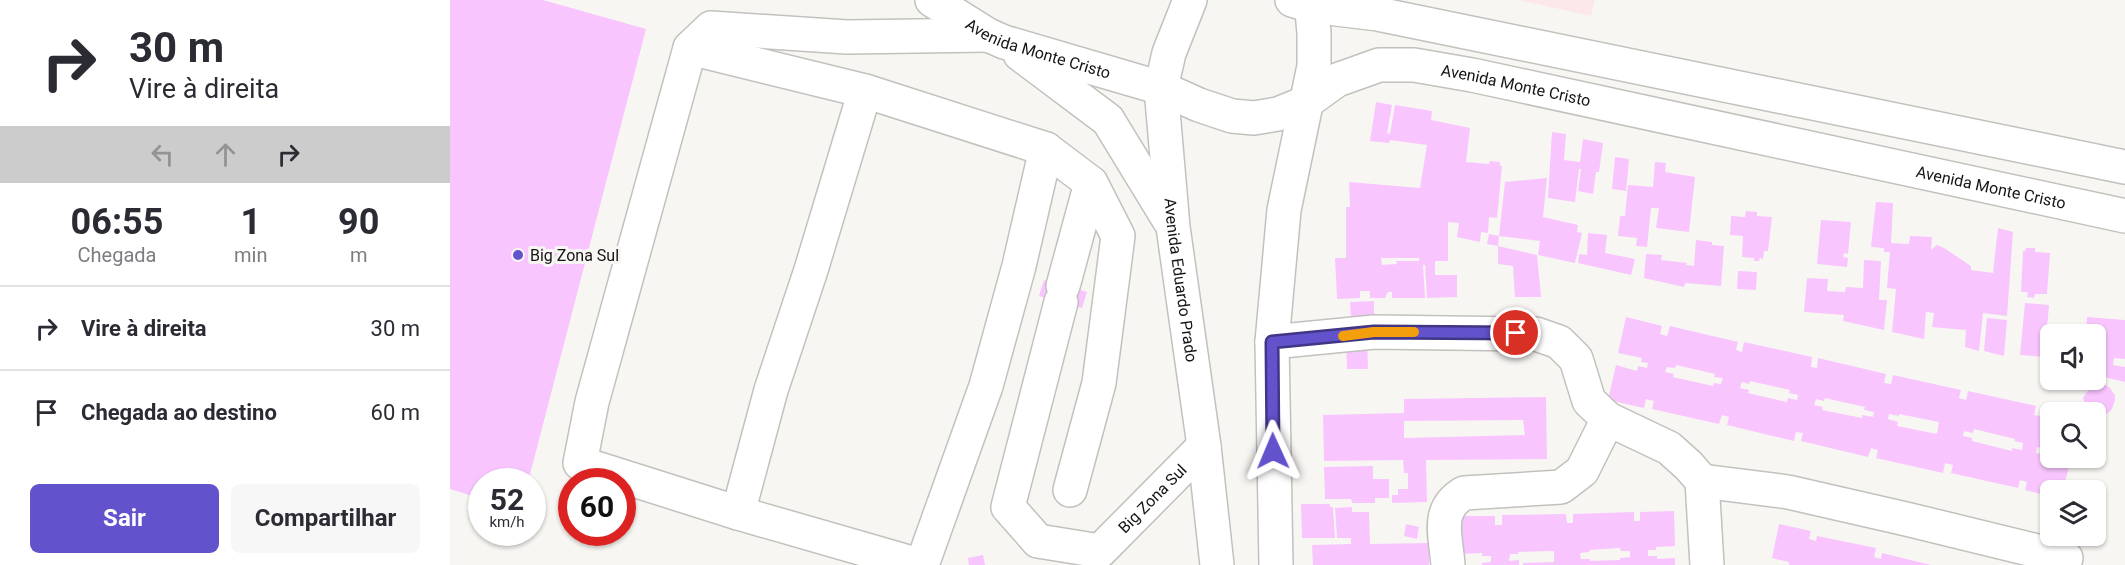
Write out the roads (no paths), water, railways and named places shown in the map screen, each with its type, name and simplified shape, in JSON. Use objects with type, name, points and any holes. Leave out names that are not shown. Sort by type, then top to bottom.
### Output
[{"type":"main road","name":"Avenida Monte Cristo","points":[[932,0],[996,38],[1161,88],[1199,105],[1232,116],[1254,118],[1270,115],[1305,103],[1337,80],[1379,66],[1414,65],[1472,75],[2125,216]]},
{"type":"main road","name":"Avenida Eduardo Prado","points":[[1190,0],[1169,53],[1161,88],[1173,227],[1204,446],[1217,565]]},
{"type":"main road","points":[[1276,565],[1272,342],[1284,210],[1314,66],[1314,33],[1304,2],[1378,14],[2125,167]]},
{"type":"main road","points":[[1046,149],[1019,266],[986,386],[921,565],[738,513],[580,464],[592,402],[690,48],[711,28],[847,37],[996,38],[1108,120],[1173,227]]},
{"type":"main road","points":[[690,48],[865,91],[1046,149],[1091,183],[1118,236],[1099,383],[1070,490]]},
{"type":"main road","points":[[738,513],[771,390],[811,270],[865,91]]},
{"type":"main road","points":[[1091,183],[1083,220],[1118,236]]},
{"type":"main road","name":"Big Zona Sul","points":[[1083,220],[1008,507],[1038,541],[1100,550],[1204,446]]},
{"type":"main road","points":[[1272,342],[1374,332],[1536,334],[1559,342],[1576,359],[1590,401],[1608,419],[1669,448],[1702,481],[1707,565]]},
{"type":"main road","points":[[1448,565],[1444,516],[1452,500],[1464,493],[1561,488],[1582,471],[1608,419]]},
{"type":"main road","points":[[1702,481],[1788,492],[2066,558]]},
{"type":"place","name":"Big Zona Sul","points":[[518,255]]}]
